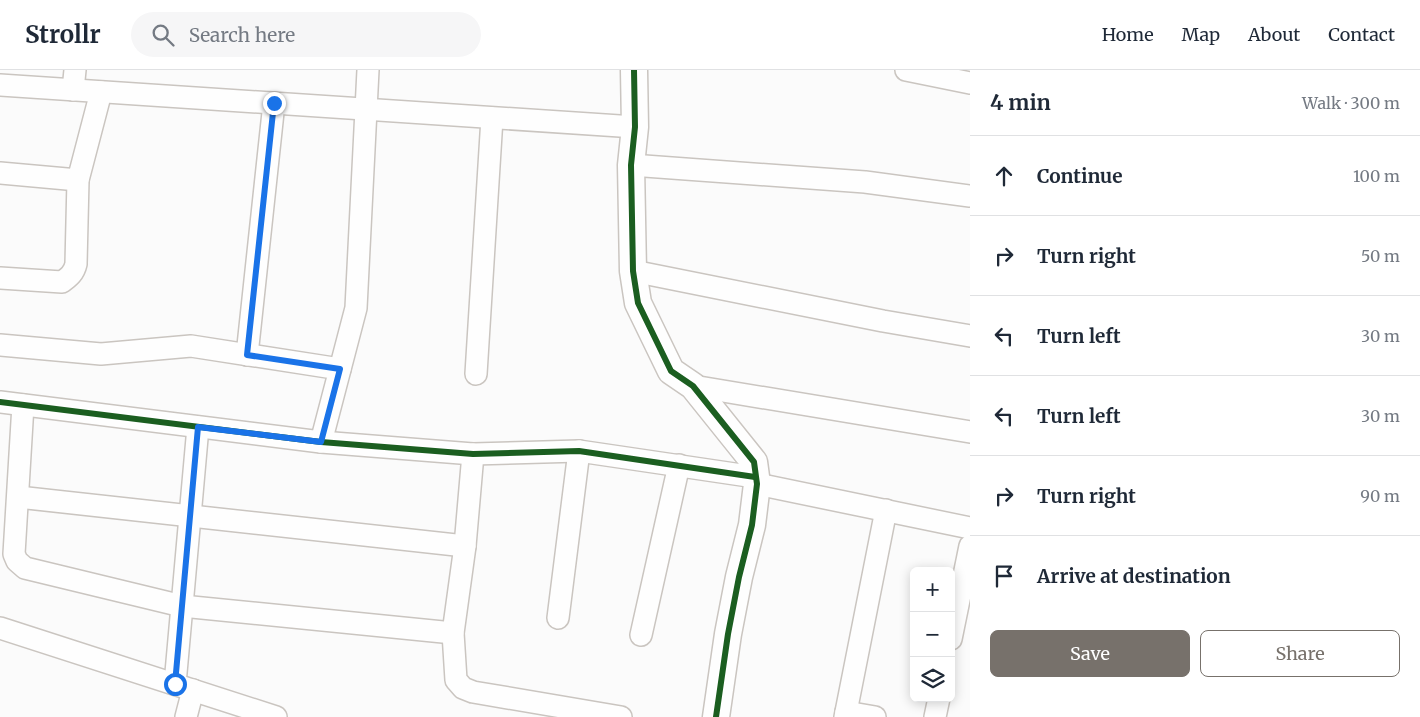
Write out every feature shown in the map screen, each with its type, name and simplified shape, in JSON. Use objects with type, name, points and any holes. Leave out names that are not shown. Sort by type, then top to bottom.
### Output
[{"type":"street","points":[[321,442],[356,308],[368,70]]},
{"type":"street","points":[[634,70],[635,127],[631,165],[633,272],[638,303],[671,371],[693,386],[754,462],[756,480],[752,525],[739,577],[728,634],[716,717]]},
{"type":"street","points":[[906,70],[970,82]]},
{"type":"street","points":[[0,85],[74,80],[101,92],[635,127]]},
{"type":"street","points":[[0,278],[62,282],[74,271],[76,264],[78,180],[101,92]]},
{"type":"street","points":[[247,355],[274,103]]},
{"type":"street","points":[[476,374],[492,118]]},
{"type":"street","points":[[631,165],[864,182],[970,196]]},
{"type":"street","points":[[0,173],[78,180]]},
{"type":"street","points":[[633,272],[970,336]]},
{"type":"street","points":[[0,345],[101,354],[191,346],[340,369]]},
{"type":"street","points":[[693,386],[970,432]]},
{"type":"street","points":[[0,402],[321,442],[473,454],[579,451],[756,480],[970,528]]},
{"type":"street","points":[[23,405],[14,554],[17,561],[25,568],[182,606],[453,633]]},
{"type":"street","points":[[186,717],[182,606],[198,427]]},
{"type":"street","points":[[558,618],[579,451]]},
{"type":"street","points":[[473,454],[465,546],[453,633],[456,680],[464,688],[473,692],[621,717]]},
{"type":"street","points":[[641,635],[679,466]]},
{"type":"street","points":[[18,497],[465,546]]},
{"type":"street","points":[[875,717],[846,715],[886,510]]},
{"type":"street","points":[[955,619],[970,546]]},
{"type":"street","points":[[0,628],[276,717]]},
{"type":"street","points":[[935,717],[938,702]]},
{"type":"cycle path","points":[[634,70],[635,127],[631,165],[633,271],[638,303],[671,371],[693,386],[754,462],[757,484],[752,525],[739,577],[728,634],[716,717]]},
{"type":"cycle path","points":[[0,402],[321,442],[473,454],[579,451],[755,477]]},
{"type":"route","points":[[175,684],[198,427],[321,442],[340,369],[247,355],[274,103]]}]
